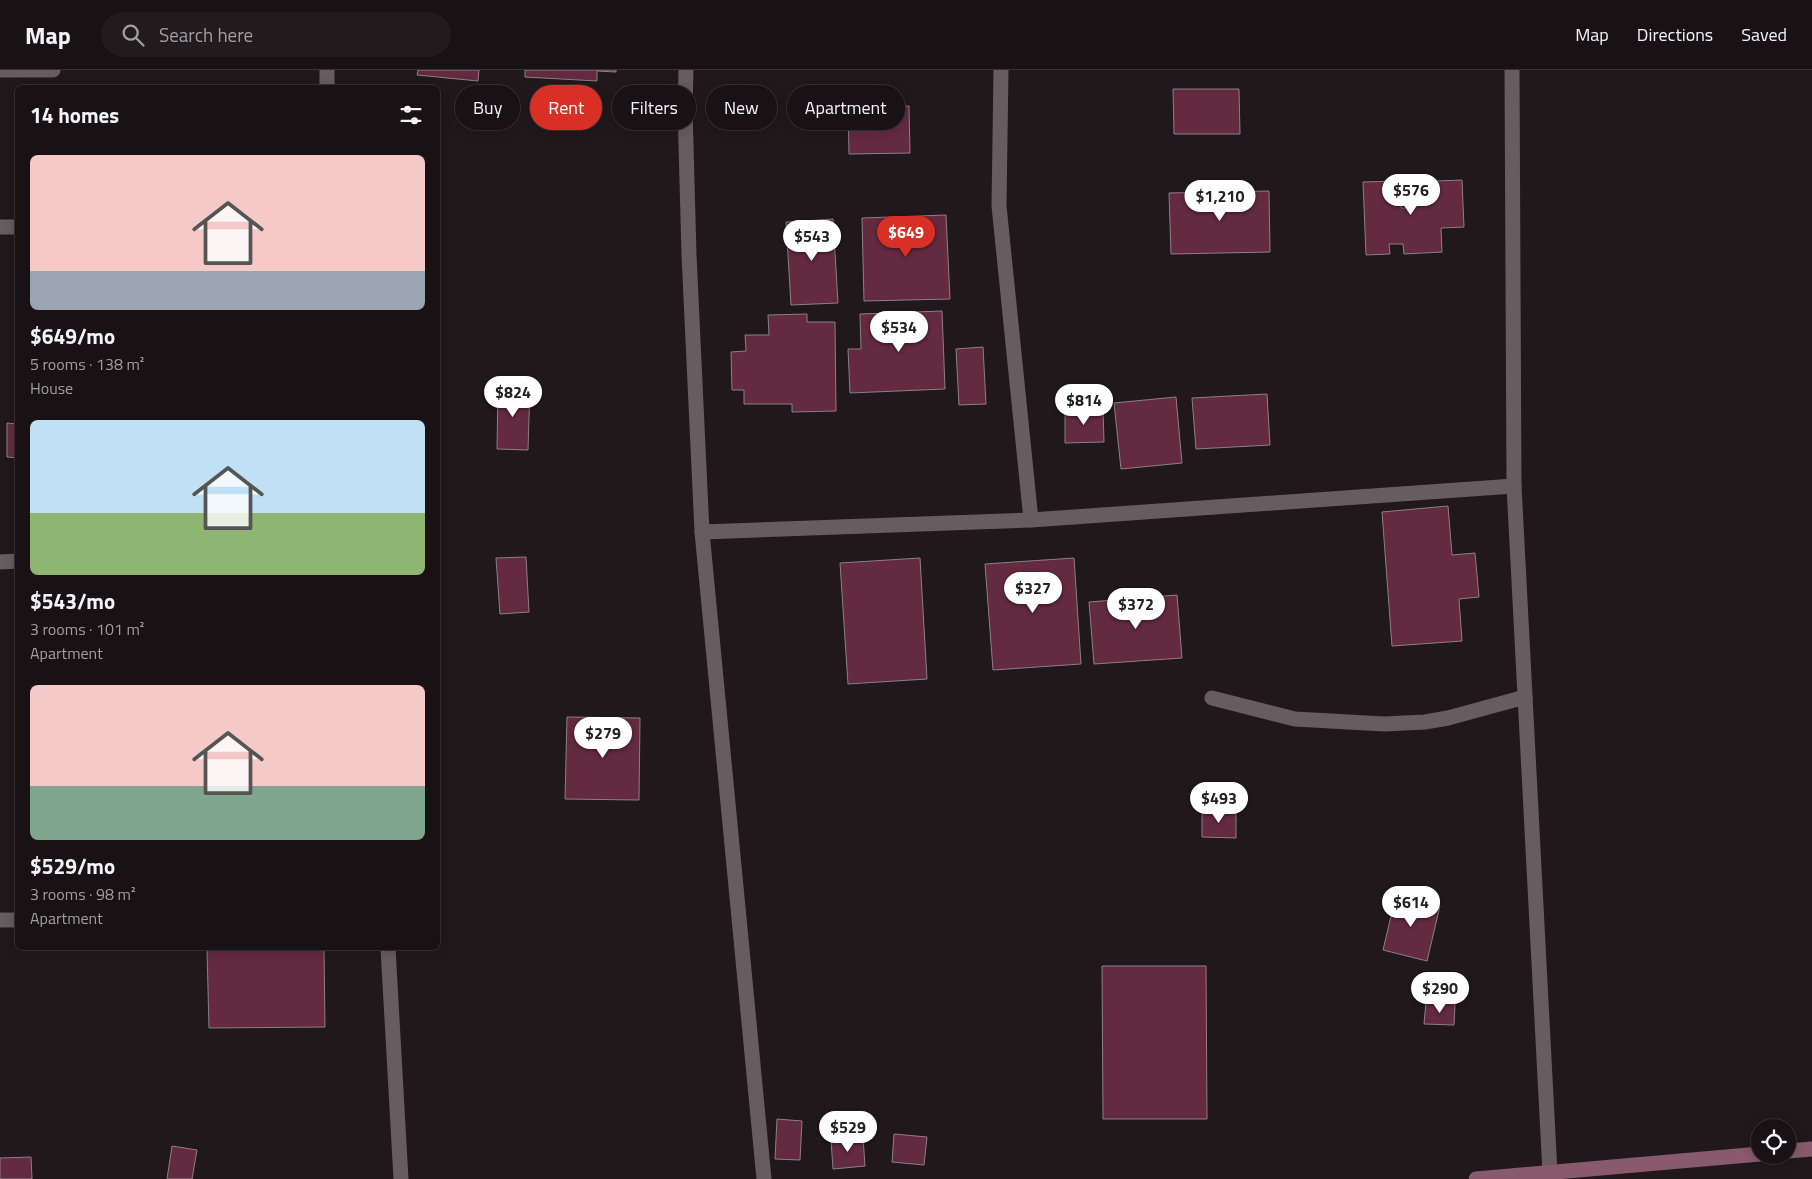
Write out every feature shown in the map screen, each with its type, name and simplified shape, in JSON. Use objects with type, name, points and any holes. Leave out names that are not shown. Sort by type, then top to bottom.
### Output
[{"type":"street","points":[[0,70],[53,70]]},
{"type":"street","points":[[327,70],[327,85]]},
{"type":"street","points":[[686,70],[685,108],[689,245],[702,532],[764,1179]]},
{"type":"street","points":[[1001,70],[999,206],[1031,520]]},
{"type":"street","points":[[1512,70],[1514,486],[1550,1173]]},
{"type":"street","points":[[0,227],[15,227]]},
{"type":"street","points":[[702,532],[1031,520],[1514,486]]},
{"type":"street","points":[[0,562],[15,561]]},
{"type":"street","points":[[1212,698],[1294,719],[1384,724],[1425,722],[1448,718],[1525,697]]},
{"type":"street","points":[[0,920],[15,920]]},
{"type":"street","points":[[388,950],[401,1179]]},
{"type":"street","points":[[1796,1150],[1812,1149]]},
{"type":"street","points":[[1476,1179],[1550,1173],[1596,1174],[1751,1155]]},
{"type":"building","points":[[418,70],[479,70],[478,81],[417,75]]},
{"type":"building","points":[[525,70],[616,70],[616,72],[597,71],[597,81],[525,77]]},
{"type":"building","points":[[1173,89],[1239,89],[1240,134],[1174,134]]},
{"type":"building","points":[[905,106],[909,106],[910,153],[849,154],[848,130],[905,130]]},
{"type":"building","points":[[1462,180],[1464,227],[1441,228],[1442,252],[1404,254],[1403,244],[1389,244],[1390,254],[1366,255],[1363,182],[1400,181],[1401,208],[1413,208],[1412,182]]},
{"type":"building","points":[[1269,191],[1270,252],[1171,254],[1169,193]]},
{"type":"building","points":[[946,215],[950,299],[864,301],[862,218]]},
{"type":"building","points":[[833,219],[838,303],[791,305],[786,222]]},
{"type":"building","points":[[942,311],[945,389],[850,393],[848,349],[861,349],[860,314]]},
{"type":"building","points":[[807,314],[807,322],[835,322],[836,411],[792,412],[792,404],[744,404],[744,390],[732,390],[731,352],[746,351],[745,335],[769,335],[768,315]]},
{"type":"building","points":[[983,347],[986,404],[959,405],[956,349]]},
{"type":"building","points":[[498,386],[530,387],[528,450],[497,449]]},
{"type":"building","points":[[1267,394],[1270,445],[1196,449],[1192,398]]},
{"type":"building","points":[[1176,397],[1182,463],[1121,469],[1114,403]]},
{"type":"building","points":[[1065,409],[1103,409],[1104,442],[1065,443]]},
{"type":"building","points":[[7,423],[15,424],[15,458],[7,457]]},
{"type":"building","points":[[1448,506],[1452,555],[1475,553],[1479,597],[1459,599],[1462,641],[1392,646],[1382,512]]},
{"type":"building","points":[[526,557],[529,612],[500,614],[496,558]]},
{"type":"building","points":[[920,558],[927,679],[848,684],[840,563]]},
{"type":"building","points":[[1074,558],[1081,664],[993,670],[985,564]]},
{"type":"building","points":[[1177,595],[1182,658],[1094,664],[1089,602]]},
{"type":"building","points":[[567,717],[640,718],[639,800],[565,799]]},
{"type":"building","points":[[1202,811],[1236,812],[1236,838],[1202,837]]},
{"type":"building","points":[[1396,895],[1440,906],[1427,961],[1383,950]]},
{"type":"building","points":[[207,950],[324,950],[325,1027],[209,1028]]},
{"type":"building","points":[[1102,966],[1206,966],[1207,1119],[1103,1119]]},
{"type":"building","points":[[1426,1002],[1455,1003],[1454,1025],[1424,1024]]},
{"type":"building","points":[[777,1119],[802,1121],[800,1160],[775,1159]]},
{"type":"building","points":[[894,1134],[927,1137],[924,1165],[892,1162]]},
{"type":"building","points":[[863,1137],[865,1166],[833,1169],[831,1140]]},
{"type":"building","points":[[172,1146],[197,1150],[192,1179],[167,1179]]},
{"type":"building","points":[[31,1157],[32,1179],[0,1179],[0,1158]]}]
